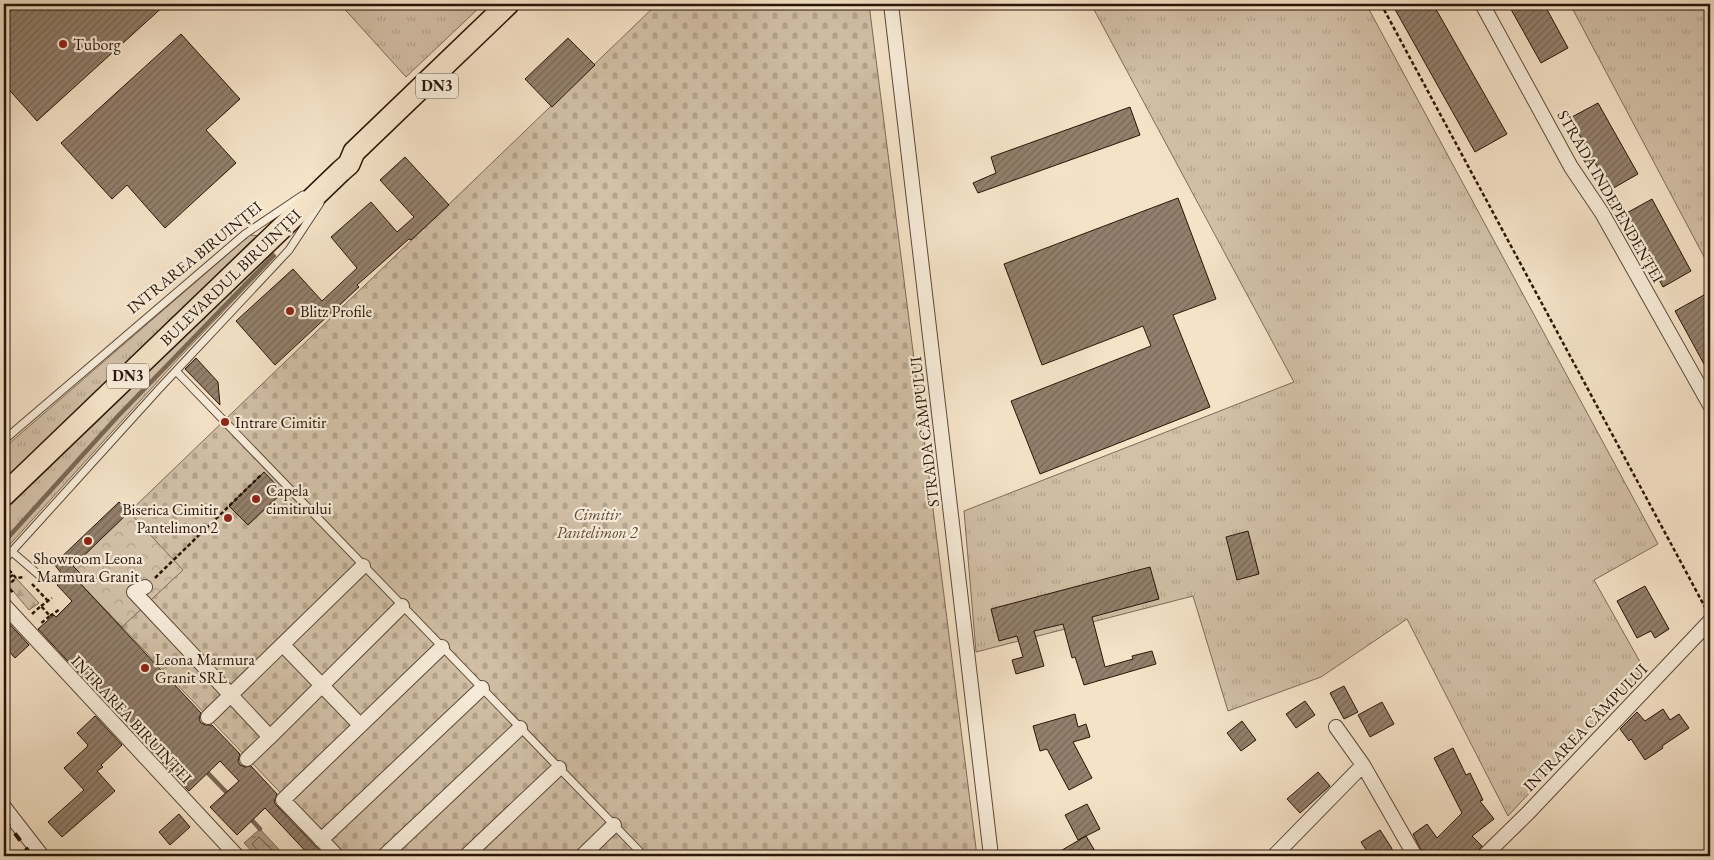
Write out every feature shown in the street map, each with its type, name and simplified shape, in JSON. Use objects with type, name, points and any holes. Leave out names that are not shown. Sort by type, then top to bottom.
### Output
[{"type":"main road","name":"BULEVARDUL BIRUINȚEI","points":[[4,495],[345,168],[354,152],[508,4]]},
{"type":"main road","name":"BULEVARDUL BIRUINȚEI","points":[[345,168],[361,160],[522,4]]},
{"type":"street","name":"STRADA CÂMPULUI","points":[[890,4],[991,856]]},
{"type":"street","name":"STRADA INDEPENDENȚEI","points":[[1482,4],[1571,167],[1602,213],[1710,405]]},
{"type":"street","points":[[208,717],[364,566]]},
{"type":"street","points":[[145,587],[134,592],[270,737]]},
{"type":"street","name":"INTRAREA BIRUINȚEI","points":[[4,605],[237,856]]},
{"type":"street","points":[[247,758],[402,606]]},
{"type":"street","name":"INTRAREA CÂMPULUI","points":[[1484,856],[1528,813],[1710,621]]},
{"type":"street","points":[[283,645],[360,725]]},
{"type":"street","points":[[337,856],[283,800],[442,646]]},
{"type":"street","points":[[321,840],[482,688]]},
{"type":"street","points":[[1336,727],[1363,765],[1415,856]]},
{"type":"street","points":[[384,856],[520,728]]},
{"type":"street","points":[[1274,856],[1363,765]]},
{"type":"street","points":[[466,856],[559,768]]},
{"type":"street","points":[[4,807],[42,856]]},
{"type":"street","points":[[582,856],[614,825]]},
{"type":"lane","points":[[4,560],[289,250],[345,168]]},
{"type":"lane","name":"INTRAREA BIRUINȚEI","points":[[4,440],[245,234],[345,168]]},
{"type":"lane","points":[[176,371],[644,856]]},
{"type":"lane","points":[[12,552],[39,575]]},
{"type":"path","points":[[1380,4],[1710,617]]},
{"type":"path","points":[[145,587],[268,467]]},
{"type":"path","points":[[4,578],[13,575],[16,578],[25,577],[31,570]]},
{"type":"path","points":[[25,577],[48,601]]},
{"type":"path","points":[[4,578],[8,585],[16,578]]},
{"type":"path","points":[[4,578],[5,583],[17,598]]},
{"type":"path","points":[[31,615],[52,598]]},
{"type":"path","points":[[41,606],[50,616]]},
{"type":"path","points":[[28,612],[38,625],[60,608]]},
{"type":"green space","points":[[340,4],[483,4],[406,77]]},
{"type":"green space","name":"Cimitir Pantelimon 2","points":[[657,4],[869,4],[977,856],[341,856],[76,579],[80,574],[73,566]]},
{"type":"green space","points":[[1091,4],[1366,4],[1658,544],[1594,580],[1644,669],[1508,816],[1407,619],[1321,677],[1228,711],[1193,596],[976,652],[964,511],[1294,382]]},
{"type":"green space","points":[[1570,4],[1710,4],[1710,268]]},
{"type":"green space","points":[[250,235],[260,236],[276,256],[180,357],[4,551],[4,448]]},
{"type":"green space","points":[[129,512],[183,570],[122,627],[76,579],[80,574],[73,566]]},
{"type":"green space","points":[[16,578],[39,603],[29,610],[8,585]]},
{"type":"water","points":[[260,829],[285,856],[256,856],[244,843]]},
{"type":"building","name":"Tuborg","points":[[4,4],[166,4],[37,121],[4,84]]},
{"type":"building","points":[[1392,4],[1433,4],[1507,134],[1475,152]]},
{"type":"building","points":[[1508,4],[1544,4],[1568,48],[1541,63]]},
{"type":"building","points":[[181,34],[240,99],[206,130],[236,163],[165,228],[127,185],[112,199],[61,143]]},
{"type":"building","points":[[568,38],[595,65],[552,107],[525,79]]},
{"type":"building","points":[[1598,103],[1638,174],[1610,190],[1570,118]]},
{"type":"building","points":[[1130,107],[1140,135],[978,193],[973,183],[996,173],[991,157]]},
{"type":"building","points":[[405,157],[449,205],[357,285],[359,287],[275,365],[236,321],[293,269],[322,301],[357,268],[331,237],[371,202],[397,232],[414,217],[380,180]]},
{"type":"building","points":[[1178,198],[1216,299],[1173,315],[1210,407],[1040,474],[1011,401],[1151,346],[1143,326],[1042,365],[1004,264]]},
{"type":"building","points":[[1652,199],[1691,271],[1663,287],[1623,215]]},
{"type":"building","points":[[1704,295],[1710,306],[1710,375],[1675,311]]},
{"type":"building","points":[[196,358],[218,382],[220,405],[185,369]]},
{"type":"building","name":"Capela cimitirului","points":[[264,472],[283,492],[248,525],[229,506]]},
{"type":"building","points":[[119,502],[129,512],[73,566],[81,574],[76,579],[201,713],[199,719],[201,723],[212,725],[240,754],[238,761],[240,765],[245,767],[251,766],[277,794],[274,802],[277,806],[325,856],[310,856],[265,808],[237,835],[210,807],[239,781],[220,761],[189,791],[38,629],[54,615],[56,617],[72,601],[57,585],[65,578],[54,564]]},
{"type":"building","points":[[1248,531],[1259,574],[1237,580],[1226,537]]},
{"type":"building","points":[[1150,567],[1159,599],[1092,617],[1105,667],[1133,659],[1132,656],[1152,651],[1156,664],[1084,685],[1075,657],[1072,658],[1063,624],[1034,631],[1044,666],[1016,674],[1012,660],[1023,657],[1017,636],[999,641],[991,609]]},
{"type":"building","points":[[1645,586],[1669,629],[1655,638],[1651,631],[1637,638],[1617,601]]},
{"type":"building","points":[[4,618],[29,645],[15,658],[4,646]]},
{"type":"building","points":[[1344,686],[1358,712],[1344,719],[1330,693]]},
{"type":"building","points":[[1305,701],[1315,715],[1296,728],[1286,714]]},
{"type":"building","points":[[1382,702],[1394,724],[1370,737],[1358,715]]},
{"type":"building","points":[[1663,709],[1670,720],[1679,714],[1689,728],[1645,760],[1631,739],[1629,741],[1620,729],[1637,712],[1645,721]]},
{"type":"building","points":[[1075,714],[1078,727],[1086,724],[1090,737],[1073,742],[1092,778],[1069,790],[1047,749],[1040,751],[1033,726]]},
{"type":"building","points":[[95,716],[122,745],[101,765],[103,767],[97,771],[115,791],[62,837],[48,822],[84,790],[64,768],[87,747],[88,745],[77,733]]},
{"type":"building","points":[[1242,721],[1256,740],[1241,751],[1227,733]]},
{"type":"building","points":[[1453,748],[1466,775],[1470,773],[1483,800],[1480,801],[1494,819],[1472,836],[1482,846],[1474,856],[1424,856],[1413,834],[1427,824],[1437,838],[1462,813],[1434,758]]},
{"type":"building","points":[[1318,772],[1330,786],[1300,813],[1287,799]]},
{"type":"building","points":[[1087,804],[1100,829],[1078,840],[1065,815]]},
{"type":"building","points":[[179,814],[190,827],[170,845],[159,832]]},
{"type":"building","points":[[1380,830],[1395,856],[1370,856],[1361,842]]},
{"type":"building","points":[[1086,836],[1098,856],[1052,856]]},
{"type":"waterway","points":[[4,542],[118,416],[273,256]]},
{"type":"waterway","points":[[204,769],[230,796]]},
{"type":"waterway","points":[[249,817],[260,829]]},
{"type":"railway","points":[[4,819],[32,856]]},
{"type":"place","name":"Tuborg","points":[[63,44]]},
{"type":"place","name":"Blitz Profile","points":[[290,311]]},
{"type":"place","name":"Intrare Cimitir","points":[[225,422]]},
{"type":"place","name":"Capela cimitirului","points":[[256,499]]},
{"type":"place","name":"Biserica Cimitir Pantelimon 2","points":[[228,518]]},
{"type":"place","name":"Showroom Leona Marmura Granit","points":[[88,541]]},
{"type":"place","name":"Leona Marmura Granit SRL","points":[[145,668]]}]
